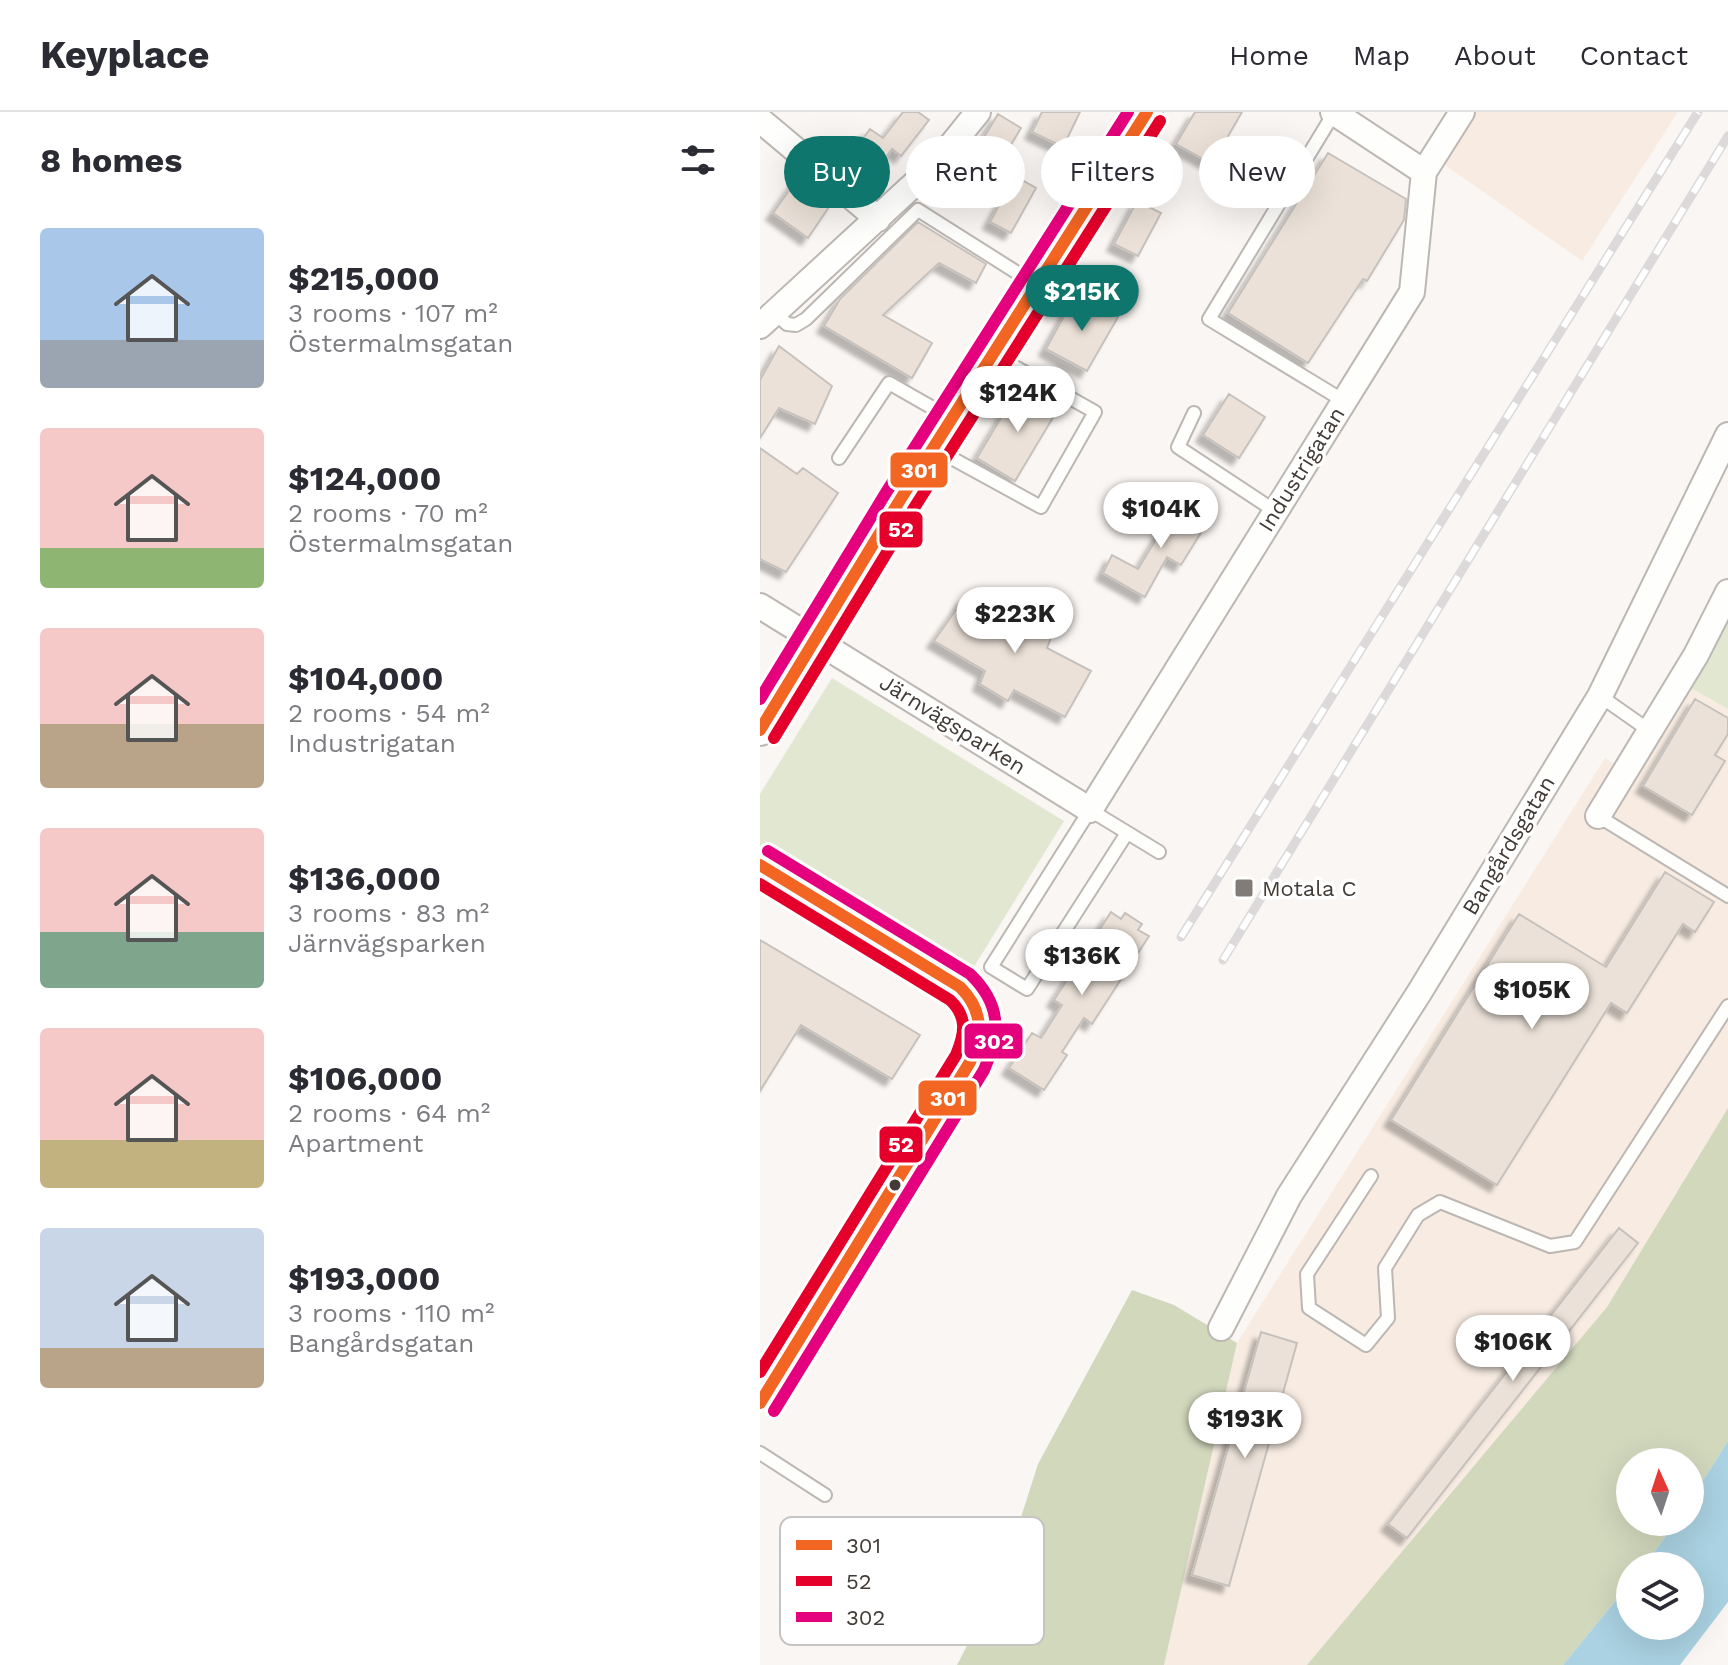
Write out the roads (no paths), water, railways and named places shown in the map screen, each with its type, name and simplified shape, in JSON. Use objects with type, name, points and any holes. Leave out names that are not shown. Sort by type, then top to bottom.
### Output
[{"type":"street","points":[[768,319],[936,164],[978,112]]},
{"type":"street","points":[[760,730],[992,354],[1147,112]]},
{"type":"street","points":[[1334,112],[1424,172]]},
{"type":"street","name":"Industrigatan","points":[[1090,810],[1412,292],[1424,172],[1462,112]]},
{"type":"street","points":[[760,120],[878,219]]},
{"type":"street","name":"Bangårdsgatan","points":[[1221,1328],[1238,1289],[1289,1196],[1419,993],[1600,696],[1728,435]]},
{"type":"street","points":[[1598,816],[1696,655],[1728,592]]},
{"type":"street","name":"Järnvägsparken","points":[[760,606],[1090,810]]},
{"type":"lane","points":[[1334,112],[1209,319],[1344,401]]},
{"type":"lane","points":[[768,319],[796,325],[806,319],[918,210],[1016,272]]},
{"type":"lane","points":[[934,448],[1041,507],[1095,412],[992,354]]},
{"type":"lane","points":[[839,458],[889,383],[952,419]]},
{"type":"lane","points":[[1194,413],[1178,447],[1275,511]]},
{"type":"lane","points":[[1600,696],[1650,731]]},
{"type":"lane","points":[[1090,810],[991,967],[1015,982],[1027,989],[1127,833]]},
{"type":"lane","name":"Järnvägsparken","points":[[1090,810],[1159,852]]},
{"type":"lane","points":[[1598,816],[1728,896]]},
{"type":"lane","points":[[760,865],[960,987],[971,996],[979,1009],[980,1033],[970,1062],[760,1403]]},
{"type":"lane","points":[[1371,1176],[1307,1274],[1309,1308],[1366,1345],[1388,1318],[1385,1268],[1418,1215],[1440,1202],[1550,1246],[1575,1242],[1728,1006]]},
{"type":"lane","points":[[760,1453],[825,1495]]},
{"type":"water","points":[[1728,1441],[1728,1602],[1704,1634],[1704,1552],[1654,1552],[1666,1536],[1704,1536],[1704,1479]]},
{"type":"water","points":[[1616,1600],[1616,1640],[1699,1640],[1680,1665],[1563,1665]]},
{"type":"railway","points":[[1181,937],[1698,112]]},
{"type":"railway","points":[[1223,960],[1728,136]]},
{"type":"place","name":"Motala C","points":[[1244,888]]}]
